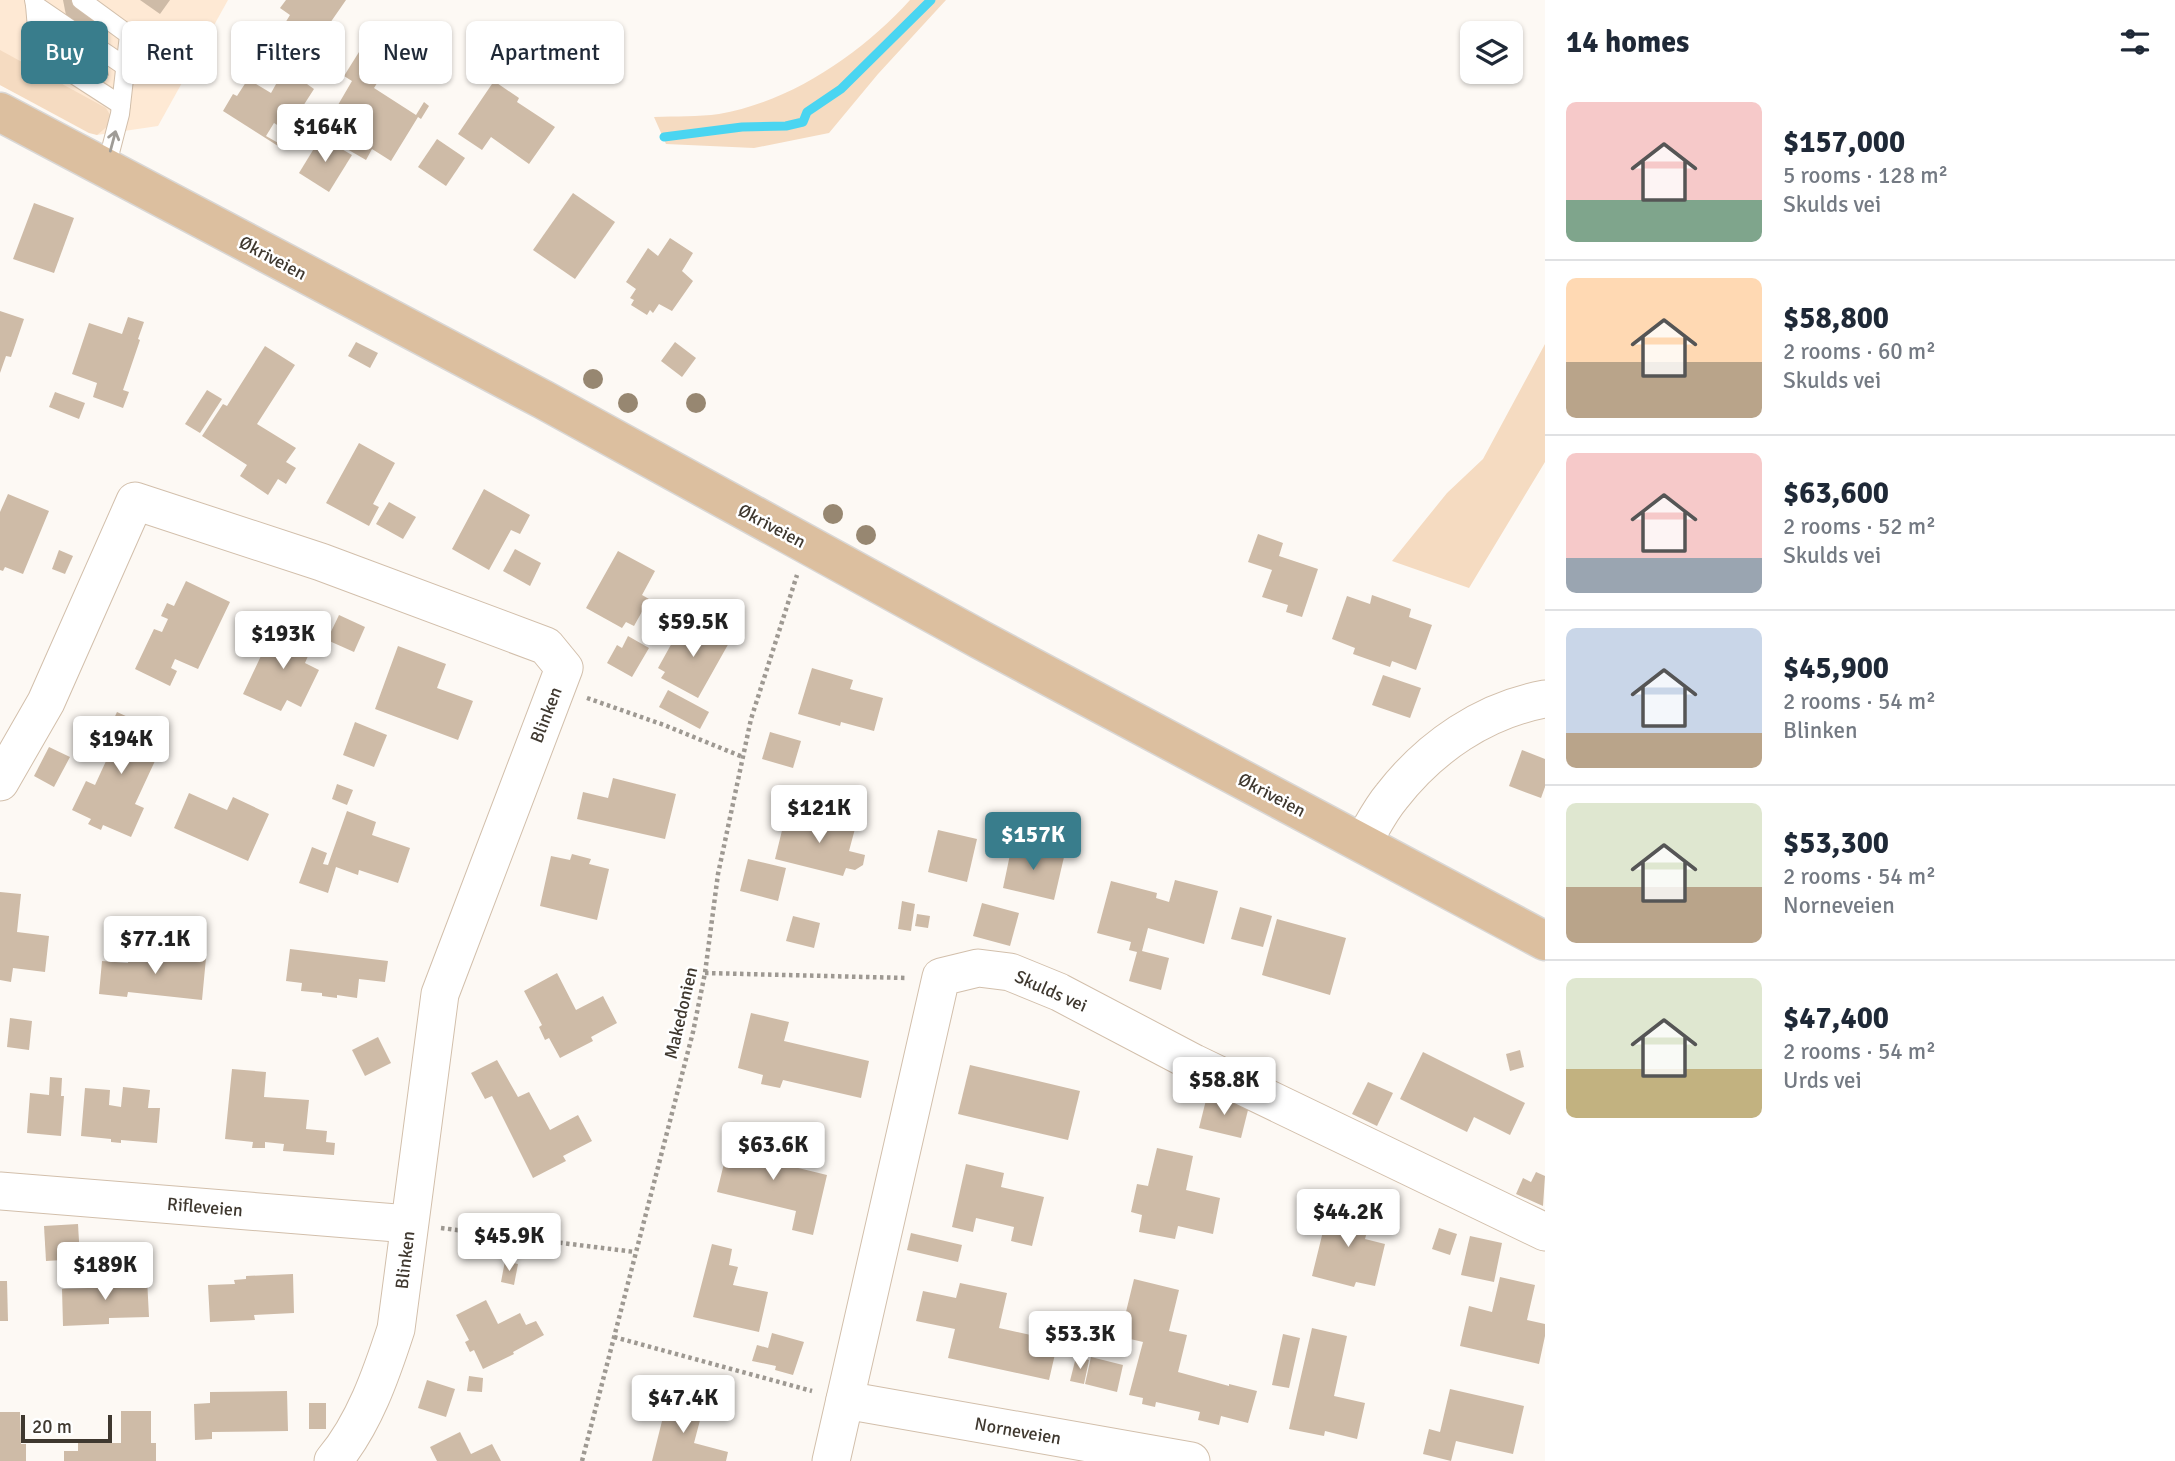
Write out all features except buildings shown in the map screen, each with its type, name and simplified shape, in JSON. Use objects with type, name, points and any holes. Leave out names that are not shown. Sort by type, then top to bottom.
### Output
[{"type":"main road","name":"Økriveien","points":[[0,112],[544,400],[969,633],[1545,941]]},
{"type":"street","name":"Blinken","points":[[0,782],[46,702],[135,501],[321,562],[546,646],[564,668],[440,994],[396,1329],[382,1374],[348,1444],[333,1461]]},
{"type":"street","points":[[1363,842],[1391,797],[1436,750],[1471,725],[1524,703],[1545,699]]},
{"type":"street","name":"Skulds vei","points":[[941,977],[978,968],[1010,972],[1059,992],[1194,1063],[1545,1232]]},
{"type":"street","points":[[831,1461],[941,977]]},
{"type":"street","name":"Rifleveien","points":[[0,1191],[409,1224]]},
{"type":"street","name":"Norneveien","points":[[845,1400],[1191,1461]]},
{"type":"lane","points":[[81,0],[122,28]]},
{"type":"lane","points":[[35,2],[122,65]]},
{"type":"lane","points":[[35,2],[39,52],[120,109]]},
{"type":"lane","points":[[106,168],[123,84]]},
{"type":"path","name":"Makedonien","points":[[582,1461],[693,1032],[705,973],[718,874],[751,719],[799,570]]},
{"type":"path","points":[[556,688],[664,725],[743,757]]},
{"type":"path","points":[[705,973],[941,977]]},
{"type":"path","points":[[409,1224],[635,1252]]},
{"type":"path","points":[[614,1337],[845,1400]]},
{"type":"shaded area","points":[[0,0],[228,0],[216,21],[122,21],[122,84],[181,84],[158,126],[97,135],[0,85]]},
{"type":"shaded area","points":[[910,0],[946,0],[878,74],[829,133],[754,148],[666,144],[654,117],[719,114],[772,99],[798,87],[847,56],[891,20]]},
{"type":"shaded area","points":[[0,50],[21,61],[21,84],[62,84],[106,108],[110,115],[109,125],[97,135],[89,133],[0,85]]},
{"type":"shaded area","points":[[1545,344],[1545,462],[1469,588],[1392,561],[1447,493],[1483,459]]},
{"type":"waterway","points":[[664,137],[742,127],[786,126],[803,122],[807,112],[841,89],[931,0]]}]
